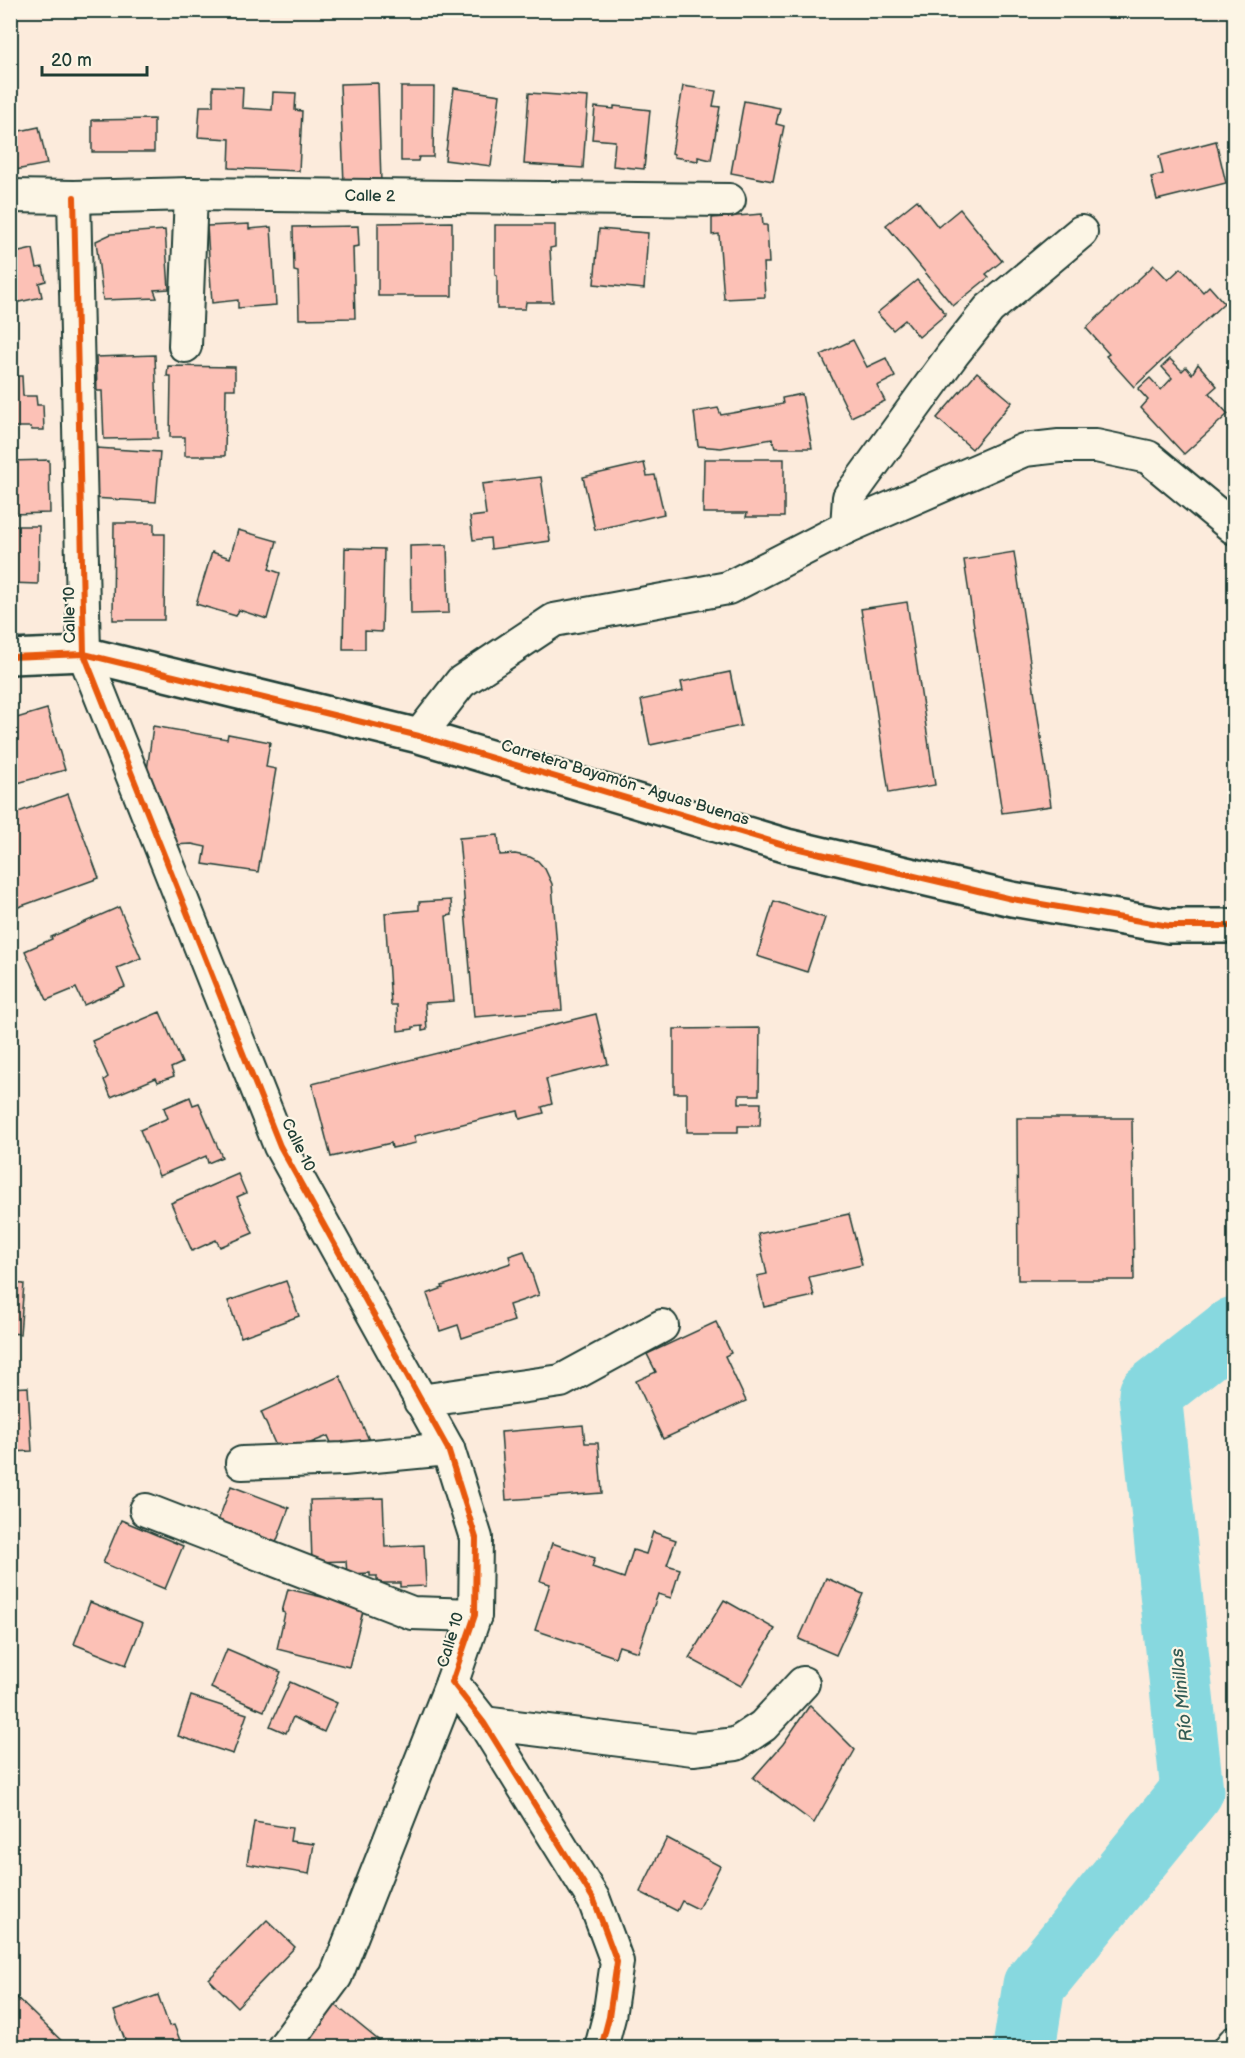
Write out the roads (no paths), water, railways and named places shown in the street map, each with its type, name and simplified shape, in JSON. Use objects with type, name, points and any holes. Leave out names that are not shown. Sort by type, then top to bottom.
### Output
[{"type":"street","name":"Calle 2","points":[[10,196],[191,194],[729,200]]},
{"type":"street","points":[[185,346],[191,194]]},
{"type":"street","name":"Calle 10","points":[[74,197],[84,654],[280,1146],[448,1449],[476,1538],[475,1615],[452,1682],[336,1976],[283,2048]]},
{"type":"street","points":[[847,527],[849,497],[953,354],[989,309],[1081,232]]},
{"type":"street","points":[[418,736],[461,682],[554,620],[728,588],[847,527],[1024,450],[1059,446],[1096,446],[1148,457],[1234,528]]},
{"type":"street","name":"Carretera Bayamón - Aguas Buenas","points":[[10,657],[84,654],[418,736],[787,846],[1012,899],[1168,926],[1234,927]]},
{"type":"street","points":[[420,1401],[561,1381],[662,1326]]},
{"type":"street","points":[[242,1463],[343,1459],[448,1449]]},
{"type":"street","points":[[146,1510],[412,1613],[475,1615]]},
{"type":"street","name":"Calle 10","points":[[452,1682],[484,1723],[594,1900],[617,1962],[609,2017],[601,2048]]},
{"type":"street","points":[[484,1723],[693,1749],[736,1744],[763,1726],[803,1683]]},
{"type":"street","points":[[1230,2048],[1234,2043]]},
{"type":"waterway","name":"Río Minillas","points":[[1024,2048],[1034,1985],[1192,1791],[1150,1394],[1234,1328]]}]
